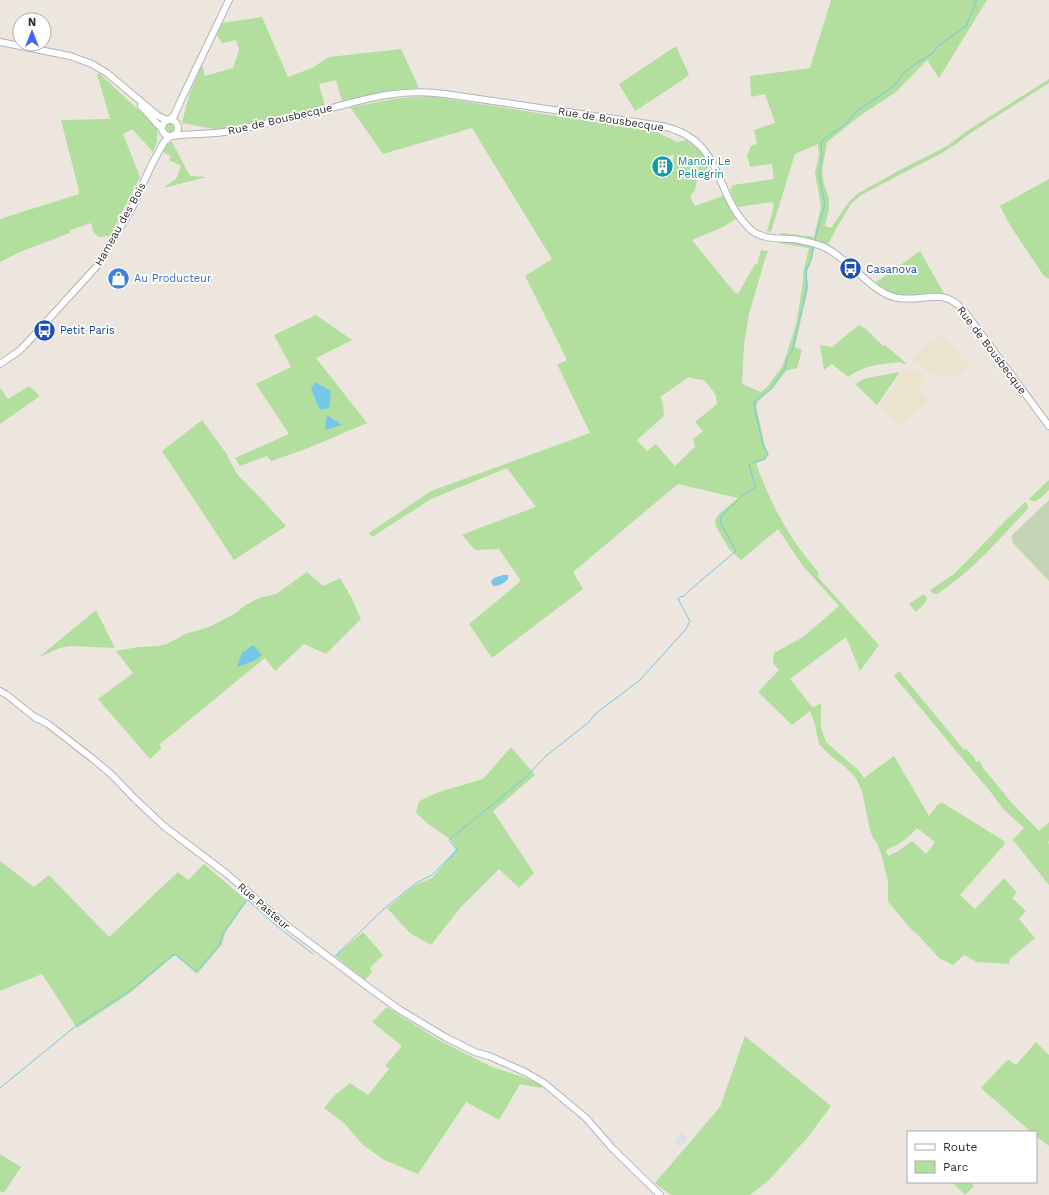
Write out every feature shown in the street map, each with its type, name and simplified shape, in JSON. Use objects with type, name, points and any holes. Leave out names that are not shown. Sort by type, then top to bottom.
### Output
[{"type":"street","points":[[162,129],[163,123],[174,116],[229,0]]},
{"type":"street","points":[[0,42],[70,56],[87,61],[106,73],[157,115],[162,118],[175,121],[178,126]]},
{"type":"street","points":[[128,92],[162,129],[165,135],[172,136],[177,132],[180,110],[187,88]]},
{"type":"street","name":"Rue de Bousbecque","points":[[172,136],[212,134],[230,131],[308,114],[378,96],[415,92],[444,94],[662,126],[676,130],[694,140],[707,153],[734,208],[742,219],[755,232],[766,237],[807,241],[823,247],[840,257],[879,290],[890,296],[902,298],[942,297],[950,299],[956,303],[968,316],[1049,426]]},
{"type":"street","name":"Rue de Bousbecque","points":[[178,126],[184,130],[212,134]]},
{"type":"street","name":"Hameau des Bois","points":[[151,166],[160,141],[162,129]]},
{"type":"street","name":"Hameau des Bois","points":[[0,364],[19,351],[26,344],[97,266],[132,208],[151,166],[164,142],[172,136]]},
{"type":"street","name":"Rue Pasteur","points":[[0,686],[7,695]]},
{"type":"street","name":"Rue Pasteur","points":[[0,691],[35,717],[47,728],[68,740],[107,771],[157,819],[227,874],[277,918],[400,1010],[483,1057],[533,1076],[548,1085],[586,1118],[613,1149],[660,1195]]},
{"type":"shaded area","points":[[943,334],[970,367],[957,377],[951,375],[938,377],[912,359],[926,345]]},
{"type":"shaded area","points":[[913,369],[926,377],[917,390],[930,400],[899,426],[879,407],[903,372]]},
{"type":"shaded area","points":[[682,1133],[688,1139],[680,1147],[674,1141]]},
{"type":"green space","points":[[831,0],[987,0],[939,78],[927,60],[896,92],[861,115],[827,142],[822,171],[824,184],[829,198],[829,209],[825,226],[831,228],[848,203],[857,194],[947,146],[967,131],[1049,79],[1049,83],[942,153],[861,195],[851,204],[827,246],[816,242],[812,259],[807,271],[808,288],[795,347],[802,350],[797,368],[786,371],[772,389],[758,401],[756,406],[765,446],[769,454],[765,460],[756,463],[768,493],[782,521],[799,548],[819,573],[817,576],[879,645],[860,671],[846,637],[790,679],[813,708],[821,703],[821,728],[826,742],[857,769],[864,778],[894,756],[929,816],[938,804],[943,803],[1004,841],[1005,844],[960,895],[975,909],[1004,878],[1017,893],[1012,898],[1026,911],[1019,919],[1035,938],[1010,959],[1009,964],[977,962],[964,955],[953,965],[939,958],[911,929],[888,902],[888,882],[882,857],[870,830],[862,791],[856,778],[819,744],[810,711],[792,725],[758,692],[779,670],[773,663],[774,653],[803,637],[839,606],[803,566],[778,529],[741,560],[729,549],[716,527],[715,520],[719,514],[738,498],[678,484],[573,572],[583,589],[492,658],[469,624],[521,581],[499,549],[475,550],[462,535],[536,507],[507,468],[431,499],[372,537],[369,533],[431,491],[590,433],[557,364],[566,361],[566,358],[525,276],[552,259],[472,128],[383,154],[350,107],[400,98],[430,96],[657,132],[677,142],[687,140],[710,162],[710,166],[698,178],[695,189],[690,196],[695,206],[723,196],[736,219],[723,227],[692,240],[735,293],[738,294],[755,264],[757,265],[761,250],[768,251],[749,314],[744,345],[742,384],[761,392],[767,387],[782,367],[796,324],[803,283],[803,273],[809,248],[778,243],[781,233],[814,237],[821,206],[815,173],[819,155],[818,144],[795,154],[771,232],[767,231],[774,206],[772,202],[738,207],[736,206],[730,189],[733,185],[774,179],[772,164],[750,167],[747,155],[751,146],[757,144],[754,130],[775,123],[765,94],[751,97],[750,76],[810,68]],"holes":[[[674,154],[672,164],[674,171],[660,179],[651,164]],[[689,377],[704,380],[716,395],[717,404],[695,422],[703,431],[693,439],[695,447],[675,466],[656,444],[647,451],[637,440],[664,416],[663,404],[660,397]],[[917,828],[935,842],[926,854],[912,841],[888,856],[886,850],[903,841]]]},
{"type":"green space","points":[[262,17],[288,77],[312,68],[329,57],[401,49],[419,88],[393,90],[342,102],[336,80],[319,84],[325,106],[219,130],[182,123],[189,95],[202,65],[205,76],[233,68],[239,50],[236,40],[222,43],[217,35],[222,23]]},
{"type":"green space","points":[[676,46],[689,75],[635,111],[619,84]]},
{"type":"green space","points":[[97,74],[100,74],[157,129],[157,142],[153,152],[132,129],[123,134],[140,177],[110,236],[99,237],[94,233],[91,223],[70,230],[70,233],[22,251],[0,262],[0,219],[79,194],[61,120],[110,119]]},
{"type":"green space","points":[[168,123],[172,123],[174,124],[174,132],[168,133],[165,130],[165,126]]},
{"type":"green space","points":[[172,142],[190,176],[207,177],[163,188],[176,179],[181,166],[169,160],[171,156],[163,152],[167,144]]},
{"type":"green space","points":[[1049,179],[1049,279],[1044,276],[1021,242],[1000,206]]},
{"type":"green space","points":[[920,251],[945,295],[907,296],[892,294],[885,291],[875,283]]},
{"type":"green space","points":[[316,315],[352,340],[316,358],[367,423],[306,449],[271,461],[267,456],[240,466],[235,458],[289,434],[256,384],[291,367],[274,335]]},
{"type":"green space","points":[[859,325],[866,329],[883,346],[885,345],[907,364],[900,362],[873,366],[860,370],[848,377],[832,364],[824,370],[820,345],[832,347]]},
{"type":"green space","points":[[900,372],[877,405],[855,384],[866,378]]},
{"type":"green space","points":[[29,386],[40,396],[0,424],[0,388],[8,399]]},
{"type":"green space","points":[[202,420],[226,453],[237,474],[286,526],[234,560],[162,451]]},
{"type":"green space","points":[[1049,480],[1049,490],[1042,497],[1037,501],[1032,501],[1029,499]]},
{"type":"green space","points":[[1049,500],[1049,581],[1012,542],[1012,535]]},
{"type":"green space","points":[[1025,502],[1028,506],[1027,510],[984,556],[939,593],[935,594],[930,590],[954,574]]},
{"type":"green space","points":[[307,572],[323,586],[340,578],[361,619],[326,654],[304,644],[275,671],[265,658],[160,744],[161,749],[150,759],[98,699],[133,673],[116,651],[167,644],[185,634],[209,627],[236,613],[244,606],[259,598],[276,594]]},
{"type":"green space","points":[[924,594],[927,598],[926,602],[916,612],[909,604]]},
{"type":"green space","points":[[96,610],[115,648],[69,646],[60,648],[39,657]]},
{"type":"green space","points":[[899,671],[964,750],[966,749],[974,757],[976,762],[980,761],[983,768],[1011,802],[1039,831],[1049,822],[1049,885],[1013,840],[1024,828],[1004,810],[990,791],[894,676]]},
{"type":"green space","points":[[511,747],[535,775],[493,811],[534,873],[519,888],[499,869],[461,907],[431,945],[410,933],[387,908],[415,885],[432,878],[456,849],[451,840],[416,813],[419,801],[439,792],[483,779]]},
{"type":"green space","points":[[0,861],[34,887],[49,875],[109,937],[178,872],[188,880],[204,864],[247,901],[225,933],[222,944],[197,974],[175,955],[130,993],[77,1028],[42,974],[0,991]]},
{"type":"green space","points":[[363,932],[383,955],[370,968],[372,972],[365,980],[335,956]]},
{"type":"green space","points":[[387,1007],[437,1039],[492,1067],[543,1085],[541,1088],[520,1084],[499,1120],[466,1102],[418,1174],[384,1160],[362,1144],[345,1124],[324,1108],[335,1095],[350,1083],[368,1095],[389,1069],[385,1066],[402,1046],[372,1022]]},
{"type":"green space","points":[[745,1036],[831,1106],[808,1137],[769,1180],[750,1195],[671,1195],[655,1183],[720,1107]]},
{"type":"green space","points":[[1036,1042],[1049,1055],[1049,1146],[1037,1137],[1037,1131],[1030,1131],[981,1088],[1005,1062],[1009,1060],[1016,1065]]},
{"type":"green space","points":[[0,1154],[21,1167],[4,1193],[0,1191]]},
{"type":"green space","points":[[953,1183],[970,1183],[974,1186],[965,1195]]},
{"type":"water","points":[[315,382],[331,391],[329,408],[320,410],[311,389]]},
{"type":"water","points":[[327,415],[342,425],[325,430]]},
{"type":"water","points":[[508,575],[508,579],[502,584],[493,586],[491,581],[494,578]]},
{"type":"water","points":[[253,645],[262,655],[254,661],[237,667],[242,653]]},
{"type":"waterway","points":[[815,239],[825,204],[819,175],[822,155],[821,143],[824,139],[847,123],[857,111],[894,86],[905,72],[932,54],[938,46],[966,26],[976,0]]},
{"type":"waterway","points":[[753,463],[764,459],[768,454],[763,445],[754,405],[755,401],[771,389],[785,368],[792,351],[807,288],[806,271],[811,260],[813,247]]},
{"type":"waterway","points":[[742,496],[755,488],[750,464]]},
{"type":"waterway","points":[[336,955],[386,907],[416,883],[432,875],[457,850],[449,840],[526,777],[546,756],[589,722],[595,714],[640,680],[686,629],[690,621],[678,599],[684,596],[736,551],[720,522],[722,515],[740,498]]},
{"type":"waterway","points":[[0,1088],[77,1025],[129,991],[173,955],[176,955],[197,971],[219,946],[223,933],[247,900],[278,927],[313,954]]},
{"type":"place","name":"Manoir Le Pellegrin","points":[[662,167]]},
{"type":"place","name":"Casanova","points":[[850,269]]},
{"type":"place","name":"Au Producteur","points":[[118,278]]},
{"type":"place","name":"Petit Paris","points":[[45,330]]}]
